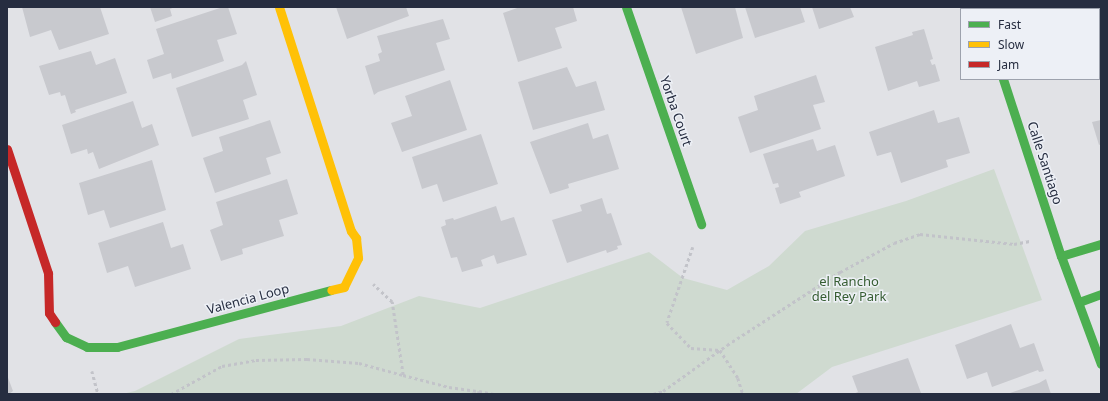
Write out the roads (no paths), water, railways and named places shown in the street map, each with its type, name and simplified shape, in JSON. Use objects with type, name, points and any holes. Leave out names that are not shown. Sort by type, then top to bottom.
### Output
[{"type":"street","name":"Valencia Loop","points":[[7,149],[48,273],[49,313],[66,338],[86,347],[117,347],[344,287],[358,258],[356,238],[351,231],[279,7]]},
{"type":"street","name":"Yorba Court","points":[[626,7],[701,224]]},
{"type":"street","name":"Calle Santiago","points":[[1003,80],[1056,236],[1061,256],[1080,302],[1101,364]]},
{"type":"street","points":[[1061,256],[1101,244]]},
{"type":"street","points":[[1080,302],[1101,294]]},
{"type":"park label","name":"el Rancho del Rey Park","points":[[849,290]]}]
